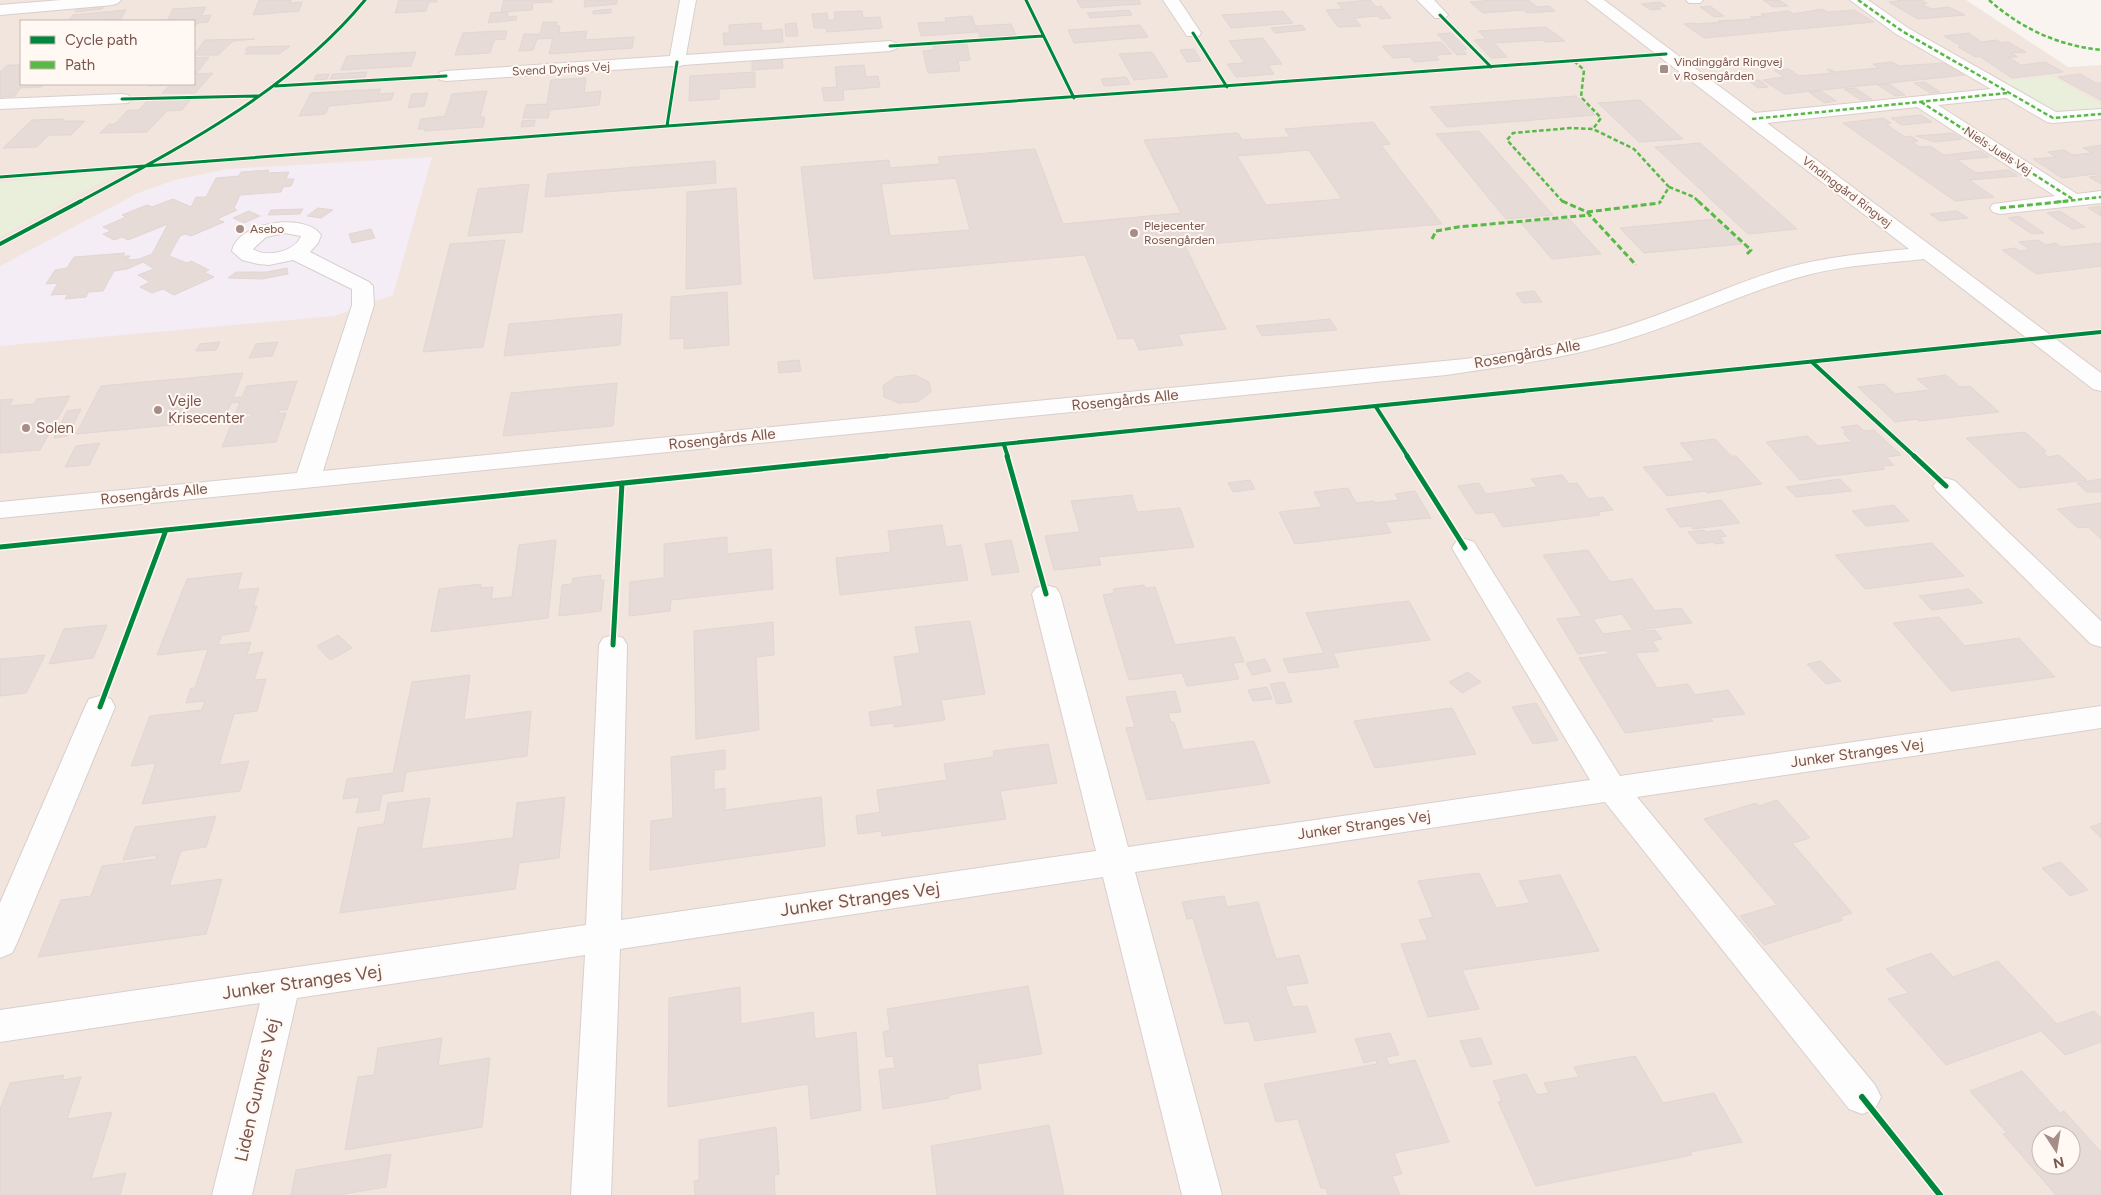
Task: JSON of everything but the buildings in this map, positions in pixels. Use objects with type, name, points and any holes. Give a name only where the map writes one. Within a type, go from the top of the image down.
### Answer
[{"type":"street","points":[[3,16],[22,4],[114,0]]},
{"type":"street","points":[[677,62],[688,0]]},
{"type":"street","points":[[1171,0],[1193,33]]},
{"type":"street","points":[[1425,0],[1440,15]]},
{"type":"street","name":"Vindinggård Ringvej","points":[[1594,0],[2101,384]]},
{"type":"street","points":[[1858,0],[1902,31],[2052,118],[2101,114]]},
{"type":"street","name":"Svend Dyrings Vej","points":[[446,76],[677,62],[890,46]]},
{"type":"street","points":[[1752,119],[2007,93]]},
{"type":"street","points":[[0,104],[122,99]]},
{"type":"street","name":"Niels Juels Vej","points":[[1921,102],[2074,200]]},
{"type":"street","points":[[2000,208],[2101,197]]},
{"type":"street","points":[[295,253],[362,286],[363,305],[308,478]]},
{"type":"street","name":"Rosengårds Alle","points":[[0,510],[308,478],[1446,368],[1518,357],[1595,342],[1653,325],[1788,274],[1835,262],[1927,253]]},
{"type":"street","points":[[1946,486],[2101,637]]},
{"type":"street","points":[[1465,548],[1612,789],[1862,1097]]},
{"type":"street","points":[[1046,594],[1202,1195]]},
{"type":"street","points":[[591,1195],[604,937],[613,645]]},
{"type":"street","points":[[0,943],[100,707]]},
{"type":"street","name":"Junker Stranges Vej","points":[[0,1026],[2101,717]]},
{"type":"street","name":"Liden Gunvers Vej","points":[[232,1195],[282,985]]},
{"type":"shaded area","points":[[0,0],[1966,0],[2068,67],[2101,65],[2101,1195],[0,1195]]},
{"type":"shaded area","name":"Asebo","points":[[432,157],[393,295],[334,316],[0,346],[0,266],[138,193],[175,180],[227,169]]},
{"type":"green space","points":[[2052,76],[2101,104],[2101,109],[2055,111],[2040,107],[1998,81]]},
{"type":"green space","points":[[122,171],[0,237],[0,182]]},
{"type":"marked path","points":[[1858,0],[1902,31],[2053,118],[2101,114]]},
{"type":"marked path","points":[[1989,0],[2014,20],[2041,35],[2070,45],[2101,50]]},
{"type":"marked path","points":[[1574,61],[1584,70],[1581,97],[1601,118],[1593,129]]},
{"type":"marked path","points":[[1752,119],[2007,93]]},
{"type":"marked path","points":[[1921,102],[2074,200]]},
{"type":"marked path","points":[[1587,212],[1564,203],[1507,140],[1513,133],[1571,128],[1593,129],[1634,149],[1669,187],[1659,203],[1587,212],[1636,265]]},
{"type":"marked path","points":[[1669,187],[1694,197],[1751,250],[1747,254]]},
{"type":"marked path","points":[[2000,208],[2101,197]]},
{"type":"marked path","points":[[1432,239],[1436,231],[1458,227],[1590,215]]},
{"type":"cycle path","points":[[0,244],[153,161],[242,107],[276,83],[323,45],[365,0]]},
{"type":"cycle path","points":[[1026,0],[1074,98]]},
{"type":"cycle path","points":[[1440,15],[1491,67]]},
{"type":"cycle path","points":[[1193,33],[1227,87]]},
{"type":"cycle path","points":[[890,46],[1043,36]]},
{"type":"cycle path","points":[[0,177],[667,126],[1666,54]]},
{"type":"cycle path","points":[[667,126],[677,62]]},
{"type":"cycle path","points":[[275,86],[446,76]]},
{"type":"cycle path","points":[[122,99],[258,96]]},
{"type":"cycle path","points":[[0,547],[2101,332]]},
{"type":"cycle path","points":[[1812,362],[1946,486]]},
{"type":"cycle path","points":[[1376,407],[1465,548]]},
{"type":"cycle path","points":[[1004,445],[1046,594]]},
{"type":"cycle path","points":[[613,645],[622,483]]},
{"type":"cycle path","points":[[100,707],[166,530]]},
{"type":"cycle path","points":[[1862,1097],[1940,1195]]},
{"type":"place","name":"Vindinggård Ringvej v Rosengården","points":[[1664,69]]},
{"type":"place","name":"Asebo","points":[[240,229]]},
{"type":"place","name":"Plejecenter Rosengården","points":[[1134,233]]},
{"type":"place","name":"Vejle Krisecenter","points":[[158,410]]},
{"type":"place","name":"Solen","points":[[26,428]]}]
